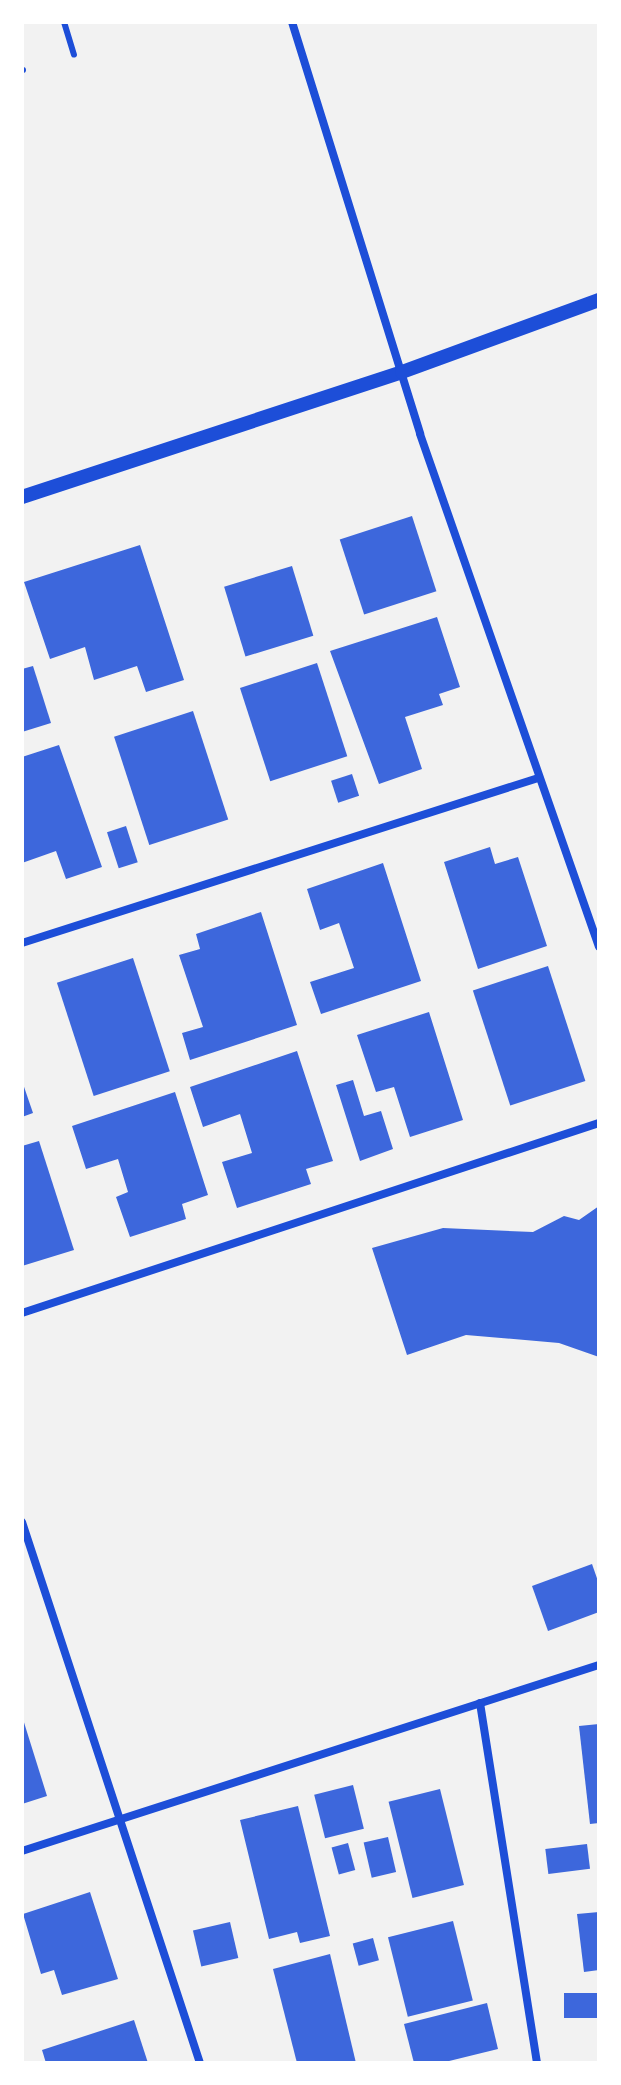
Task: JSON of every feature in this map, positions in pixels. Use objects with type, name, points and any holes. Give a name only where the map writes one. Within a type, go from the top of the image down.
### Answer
[{"type":"street","points":[[292,22],[402,372],[538,778],[599,947]]},
{"type":"street","points":[[22,497],[402,372],[599,300]]},
{"type":"street","points":[[22,943],[538,778]]},
{"type":"street","points":[[22,1313],[599,1123]]},
{"type":"street","points":[[22,1522],[200,2063]]},
{"type":"street","points":[[22,1851],[599,1665]]},
{"type":"street","points":[[480,1703],[537,2063]]},
{"type":"lane","points":[[64,22],[74,55]]},
{"type":"building","points":[[412,516],[436,591],[364,615],[340,539]]},
{"type":"building","points":[[140,545],[184,680],[146,692],[137,666],[94,680],[85,647],[50,659],[24,582]]},
{"type":"building","points":[[292,566],[313,636],[245,657],[224,587]]},
{"type":"building","points":[[437,617],[460,687],[439,694],[443,705],[405,717],[422,769],[379,784],[330,651]]},
{"type":"building","points":[[317,663],[347,756],[270,781],[240,688]]},
{"type":"building","points":[[33,666],[51,723],[22,732],[22,669]]},
{"type":"building","points":[[193,711],[228,819],[149,845],[114,737]]},
{"type":"building","points":[[59,745],[102,867],[66,879],[56,851],[22,863],[22,757]]},
{"type":"building","points":[[352,774],[359,796],[338,803],[331,781]]},
{"type":"building","points":[[126,826],[138,862],[119,868],[107,832]]},
{"type":"building","points":[[490,847],[495,864],[518,857],[547,946],[478,969],[444,862]]},
{"type":"building","points":[[383,863],[421,981],[321,1014],[310,982],[354,968],[339,923],[320,930],[307,889]]},
{"type":"building","points":[[261,912],[297,1025],[190,1060],[182,1033],[203,1027],[179,955],[200,949],[196,934]]},
{"type":"building","points":[[133,958],[170,1071],[94,1096],[57,983]]},
{"type":"building","points":[[548,966],[585,1081],[510,1105],[473,990]]},
{"type":"building","points":[[429,1012],[463,1120],[410,1137],[394,1087],[376,1092],[357,1035]]},
{"type":"building","points":[[297,1051],[333,1161],[306,1169],[311,1184],[237,1208],[222,1162],[252,1153],[240,1114],[203,1127],[190,1087]]},
{"type":"building","points":[[353,1080],[364,1116],[381,1111],[393,1149],[360,1161],[336,1085]]},
{"type":"building","points":[[22,1081],[33,1113],[22,1117]]},
{"type":"building","points":[[175,1092],[208,1195],[182,1204],[186,1219],[130,1237],[116,1197],[128,1192],[118,1159],[86,1169],[72,1126]]},
{"type":"building","points":[[39,1141],[74,1250],[22,1266],[22,1146]]},
{"type":"building","points":[[599,1206],[599,1357],[559,1343],[466,1335],[407,1355],[372,1248],[443,1228],[533,1232],[564,1216],[579,1220]]},
{"type":"building","points":[[592,1564],[599,1584],[599,1612],[548,1631],[532,1586]]},
{"type":"building","points":[[22,1716],[47,1796],[22,1804]]},
{"type":"building","points":[[599,1724],[599,1823],[590,1824],[579,1726]]},
{"type":"building","points":[[353,1785],[364,1829],[325,1838],[314,1795]]},
{"type":"building","points":[[440,1789],[464,1885],[413,1898],[389,1802]]},
{"type":"building","points":[[298,1806],[330,1936],[300,1943],[297,1932],[269,1939],[240,1820]]},
{"type":"building","points":[[388,1837],[396,1872],[372,1878],[364,1843]]},
{"type":"building","points":[[348,1843],[355,1870],[339,1874],[332,1847]]},
{"type":"building","points":[[587,1844],[590,1869],[548,1874],[545,1849]]},
{"type":"building","points":[[90,1892],[118,1979],[62,1995],[54,1970],[41,1974],[23,1914]]},
{"type":"building","points":[[599,1912],[599,1970],[584,1972],[577,1914]]},
{"type":"building","points":[[453,1921],[473,2001],[408,2017],[388,1937]]},
{"type":"building","points":[[230,1922],[238,1958],[201,1967],[193,1931]]},
{"type":"building","points":[[373,1938],[379,1960],[359,1966],[353,1943]]},
{"type":"building","points":[[330,1954],[356,2063],[297,2063],[273,1969]]},
{"type":"building","points":[[564,1993],[599,1993],[599,2018],[564,2018]]},
{"type":"building","points":[[487,2003],[498,2049],[441,2063],[414,2063],[404,2024]]},
{"type":"building","points":[[134,2020],[148,2063],[46,2063],[42,2050]]}]
